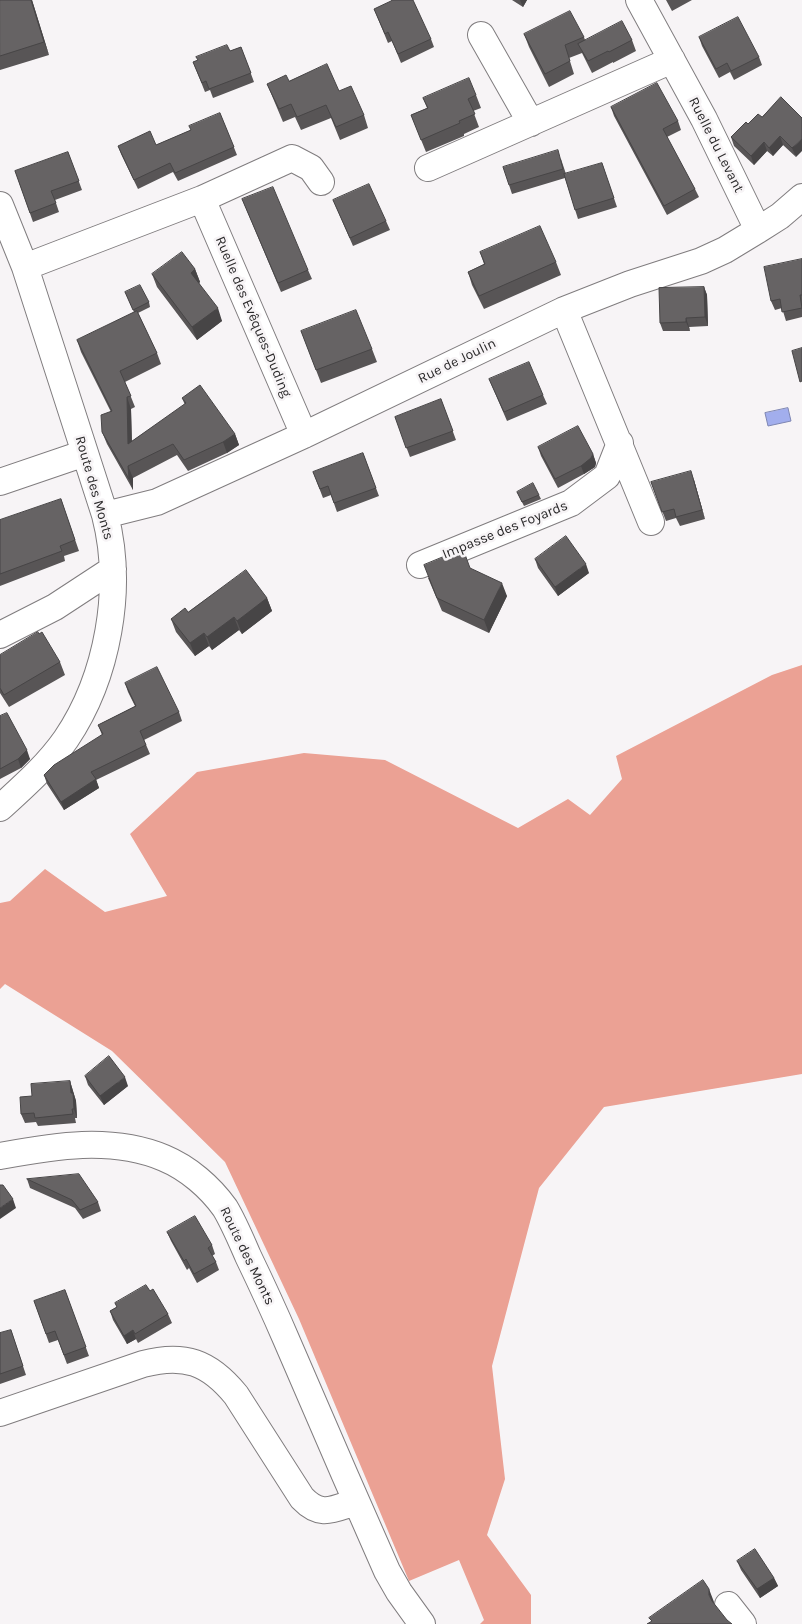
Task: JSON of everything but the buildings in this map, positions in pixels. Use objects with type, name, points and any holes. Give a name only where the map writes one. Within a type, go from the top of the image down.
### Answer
[{"type":"street","name":"Ruelle du Levant","points":[[640,0],[708,128],[758,230]]},
{"type":"street","points":[[481,35],[531,123]]},
{"type":"street","points":[[428,168],[672,60]]},
{"type":"street","points":[[25,268],[202,199],[292,158],[311,168],[321,182]]},
{"type":"street","name":"Rue de Joulin","points":[[105,515],[157,502],[304,435],[564,310],[630,284],[701,262],[725,250],[780,216],[802,197]]},
{"type":"street","name":"Ruelle des Evêques-Duding","points":[[202,199],[304,435]]},
{"type":"street","name":"Route des Monts","points":[[0,205],[25,268],[105,515],[110,533],[113,569],[111,616],[106,641],[98,668],[77,721],[54,754],[0,808]]},
{"type":"street","points":[[564,310],[651,522]]},
{"type":"street","name":"Impasse des Foyards","points":[[420,565],[571,503],[607,476],[620,443]]},
{"type":"street","points":[[0,482],[85,453]]},
{"type":"street","points":[[0,635],[55,607],[113,569]]},
{"type":"street","name":"Route des Monts","points":[[0,1156],[67,1146],[122,1146],[165,1158],[194,1176],[217,1198],[231,1220],[276,1315],[387,1571],[399,1592],[422,1624]]},
{"type":"street","points":[[0,1413],[143,1364],[165,1360],[186,1360],[208,1368],[226,1383],[236,1395],[295,1488],[308,1505],[315,1510],[328,1510],[356,1502]]},
{"type":"shaded area","points":[[802,665],[802,1074],[604,1107],[539,1188],[492,1366],[505,1479],[487,1535],[531,1595],[531,1624],[480,1624],[484,1620],[459,1560],[409,1581],[299,1319],[225,1162],[112,1051],[5,984],[0,989],[0,903],[10,901],[45,869],[105,912],[167,896],[130,834],[197,772],[304,753],[385,760],[518,828],[568,799],[590,815],[622,779],[616,756],[772,675]]},
{"type":"water","points":[[788,408],[791,421],[768,426],[765,413]]}]
